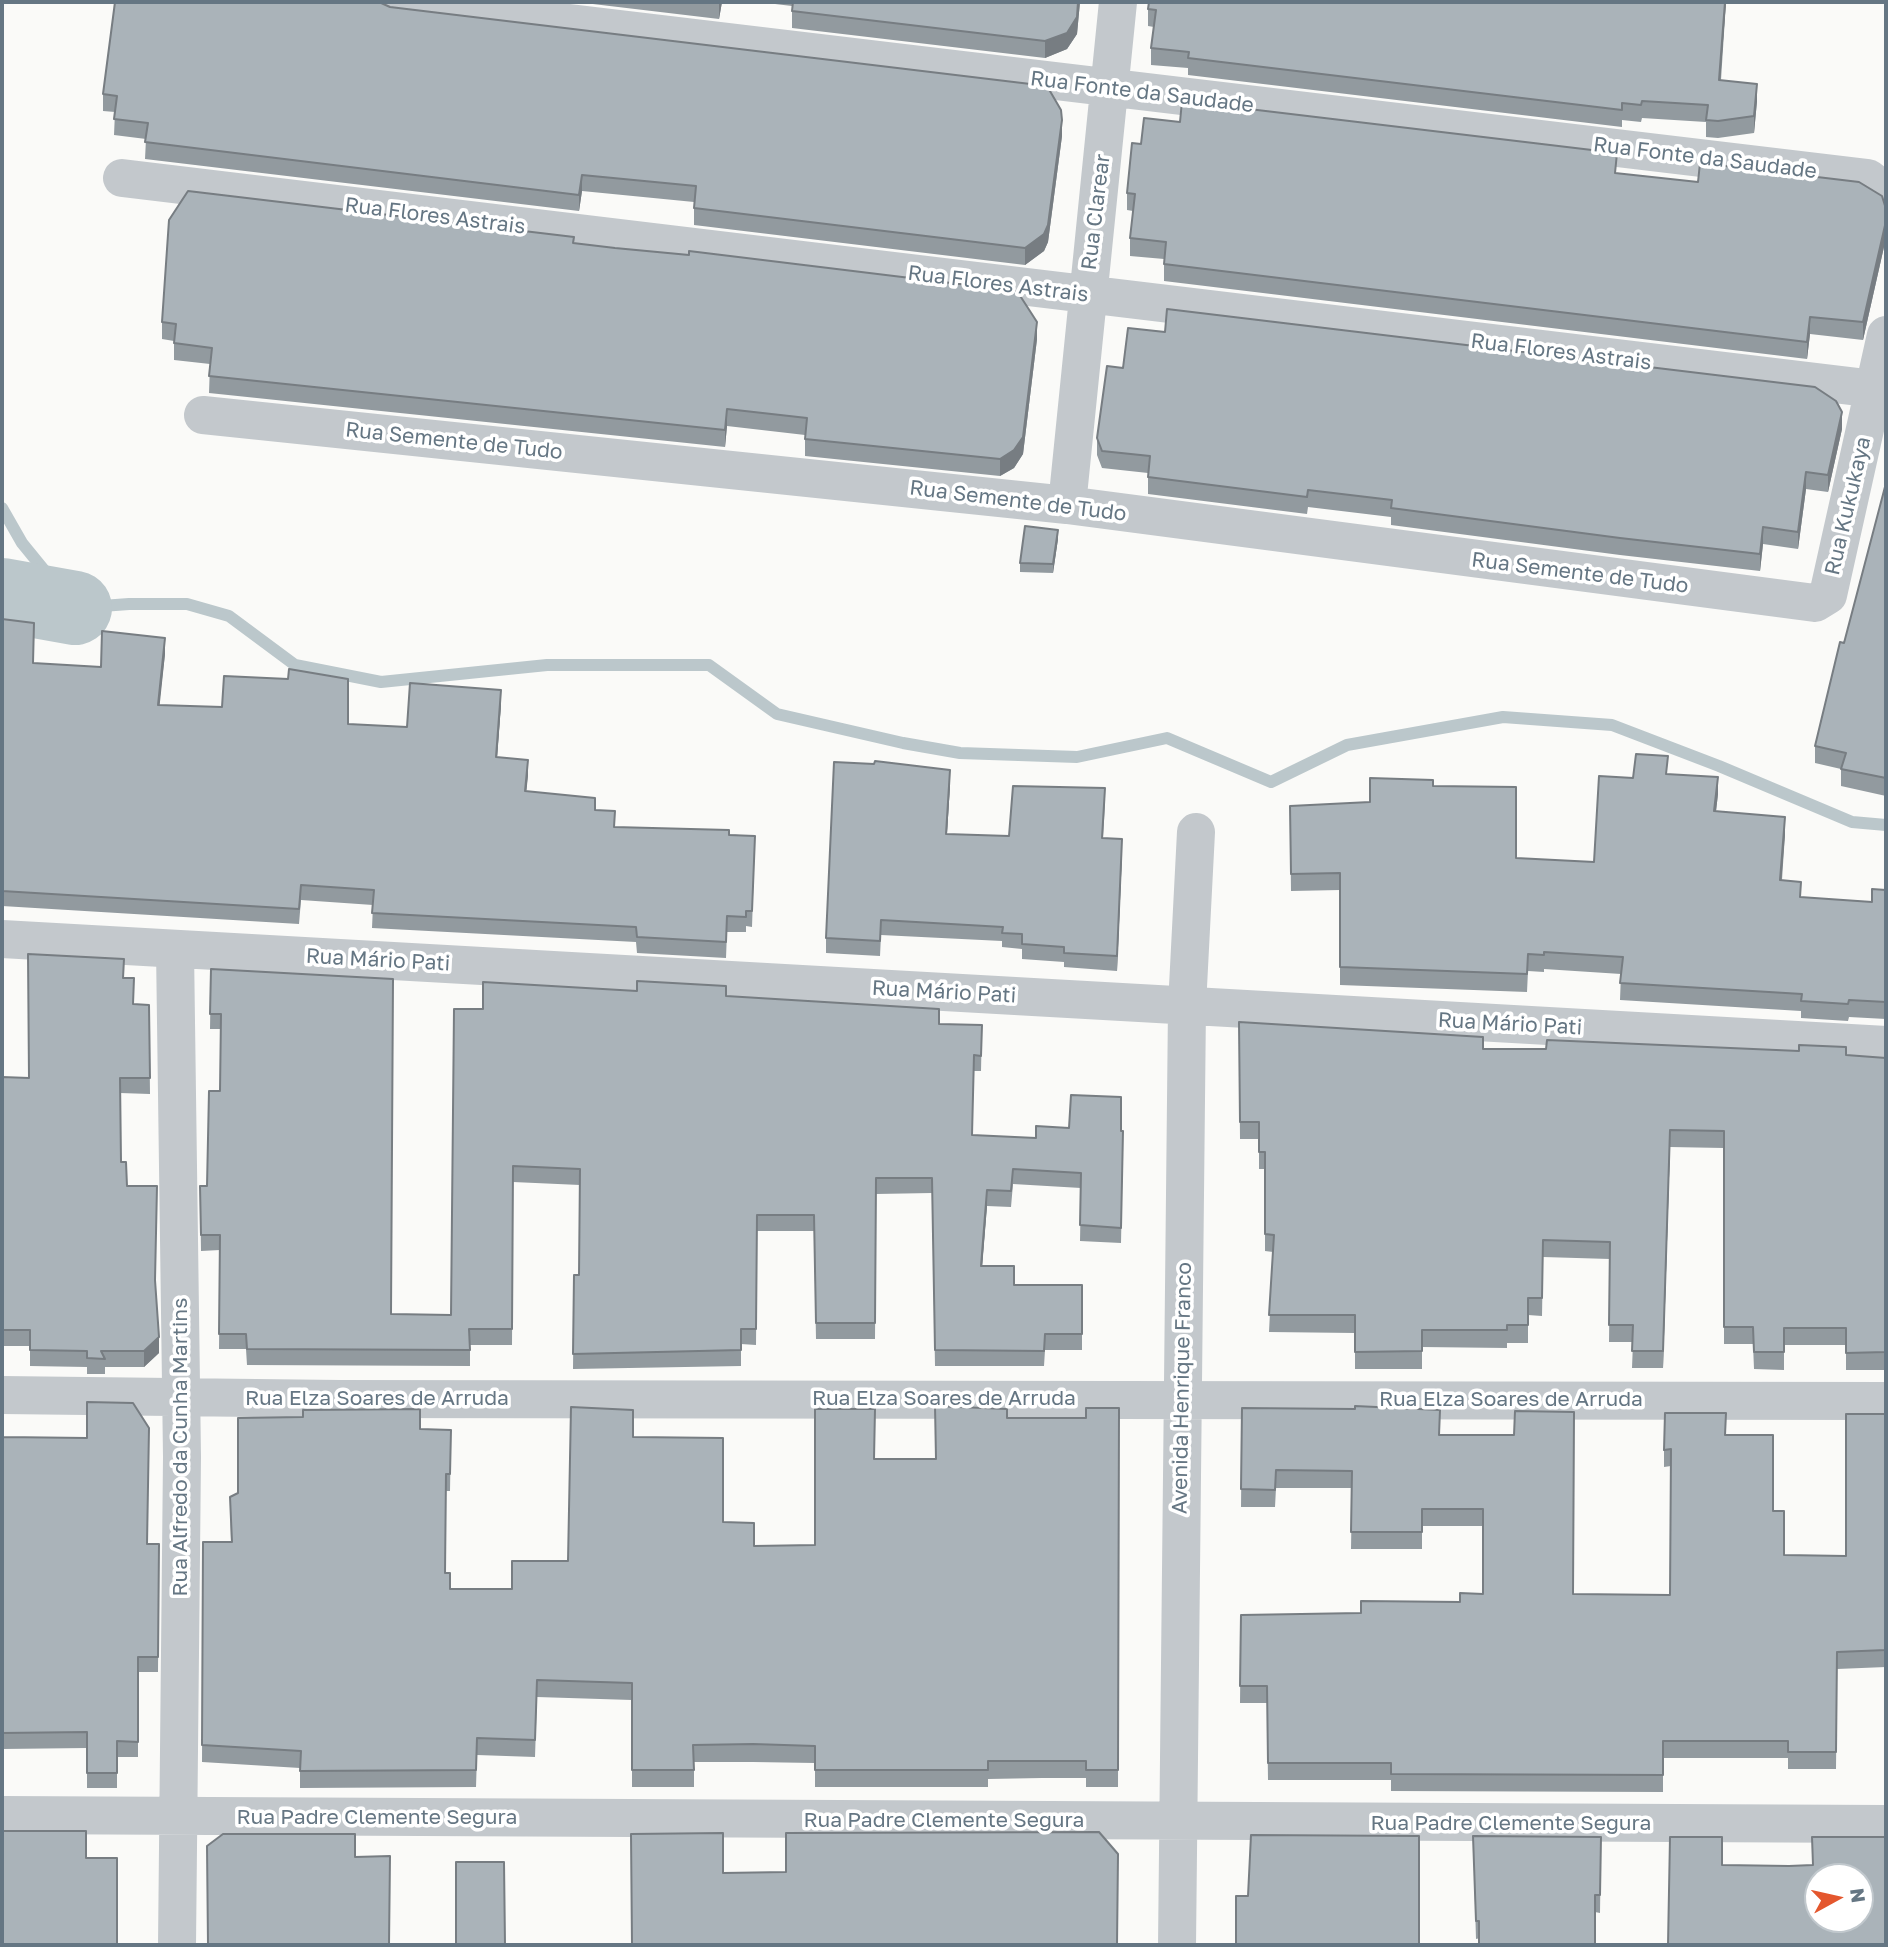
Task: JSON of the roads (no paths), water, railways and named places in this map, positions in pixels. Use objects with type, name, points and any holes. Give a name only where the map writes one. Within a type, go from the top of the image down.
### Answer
[{"type":"street","name":"Rua Fonte da Saudade","points":[[393,2],[1868,177],[1886,192]]},
{"type":"street","name":"Rua Clarear","points":[[1067,505],[1086,295],[1111,88],[1118,2]]},
{"type":"street","name":"Rua Flores Astrais","points":[[122,178],[1875,389]]},
{"type":"street","name":"Rua Kukukaya","points":[[1828,595],[1886,335]]},
{"type":"street","name":"Rua Semente de Tudo","points":[[203,415],[1067,505],[1815,603],[1828,595]]},
{"type":"street","name":"Avenida Henrique Franco","points":[[1177,1945],[1187,1006],[1196,832]]},
{"type":"street","name":"Rua Mário Pati","points":[[2,939],[1886,1045]]},
{"type":"street","name":"Rua Alfredo da Cunha Martins","points":[[174,948],[182,1396],[177,1945]]},
{"type":"street","name":"Rua Elza Soares de Arruda","points":[[2,1395],[1886,1401]]},
{"type":"street","name":"Rua Padre Clemente Segura","points":[[2,1815],[1886,1824]]},
{"type":"waterway","points":[[2,508],[22,543],[75,608],[187,604],[229,616],[295,665],[381,682],[547,665],[709,665],[777,714],[903,743],[960,753],[1077,757],[1167,738],[1271,782],[1347,745],[1503,717],[1612,725],[1852,822],[1886,825]]},
{"type":"waterway","points":[[2,595],[75,608]]}]
